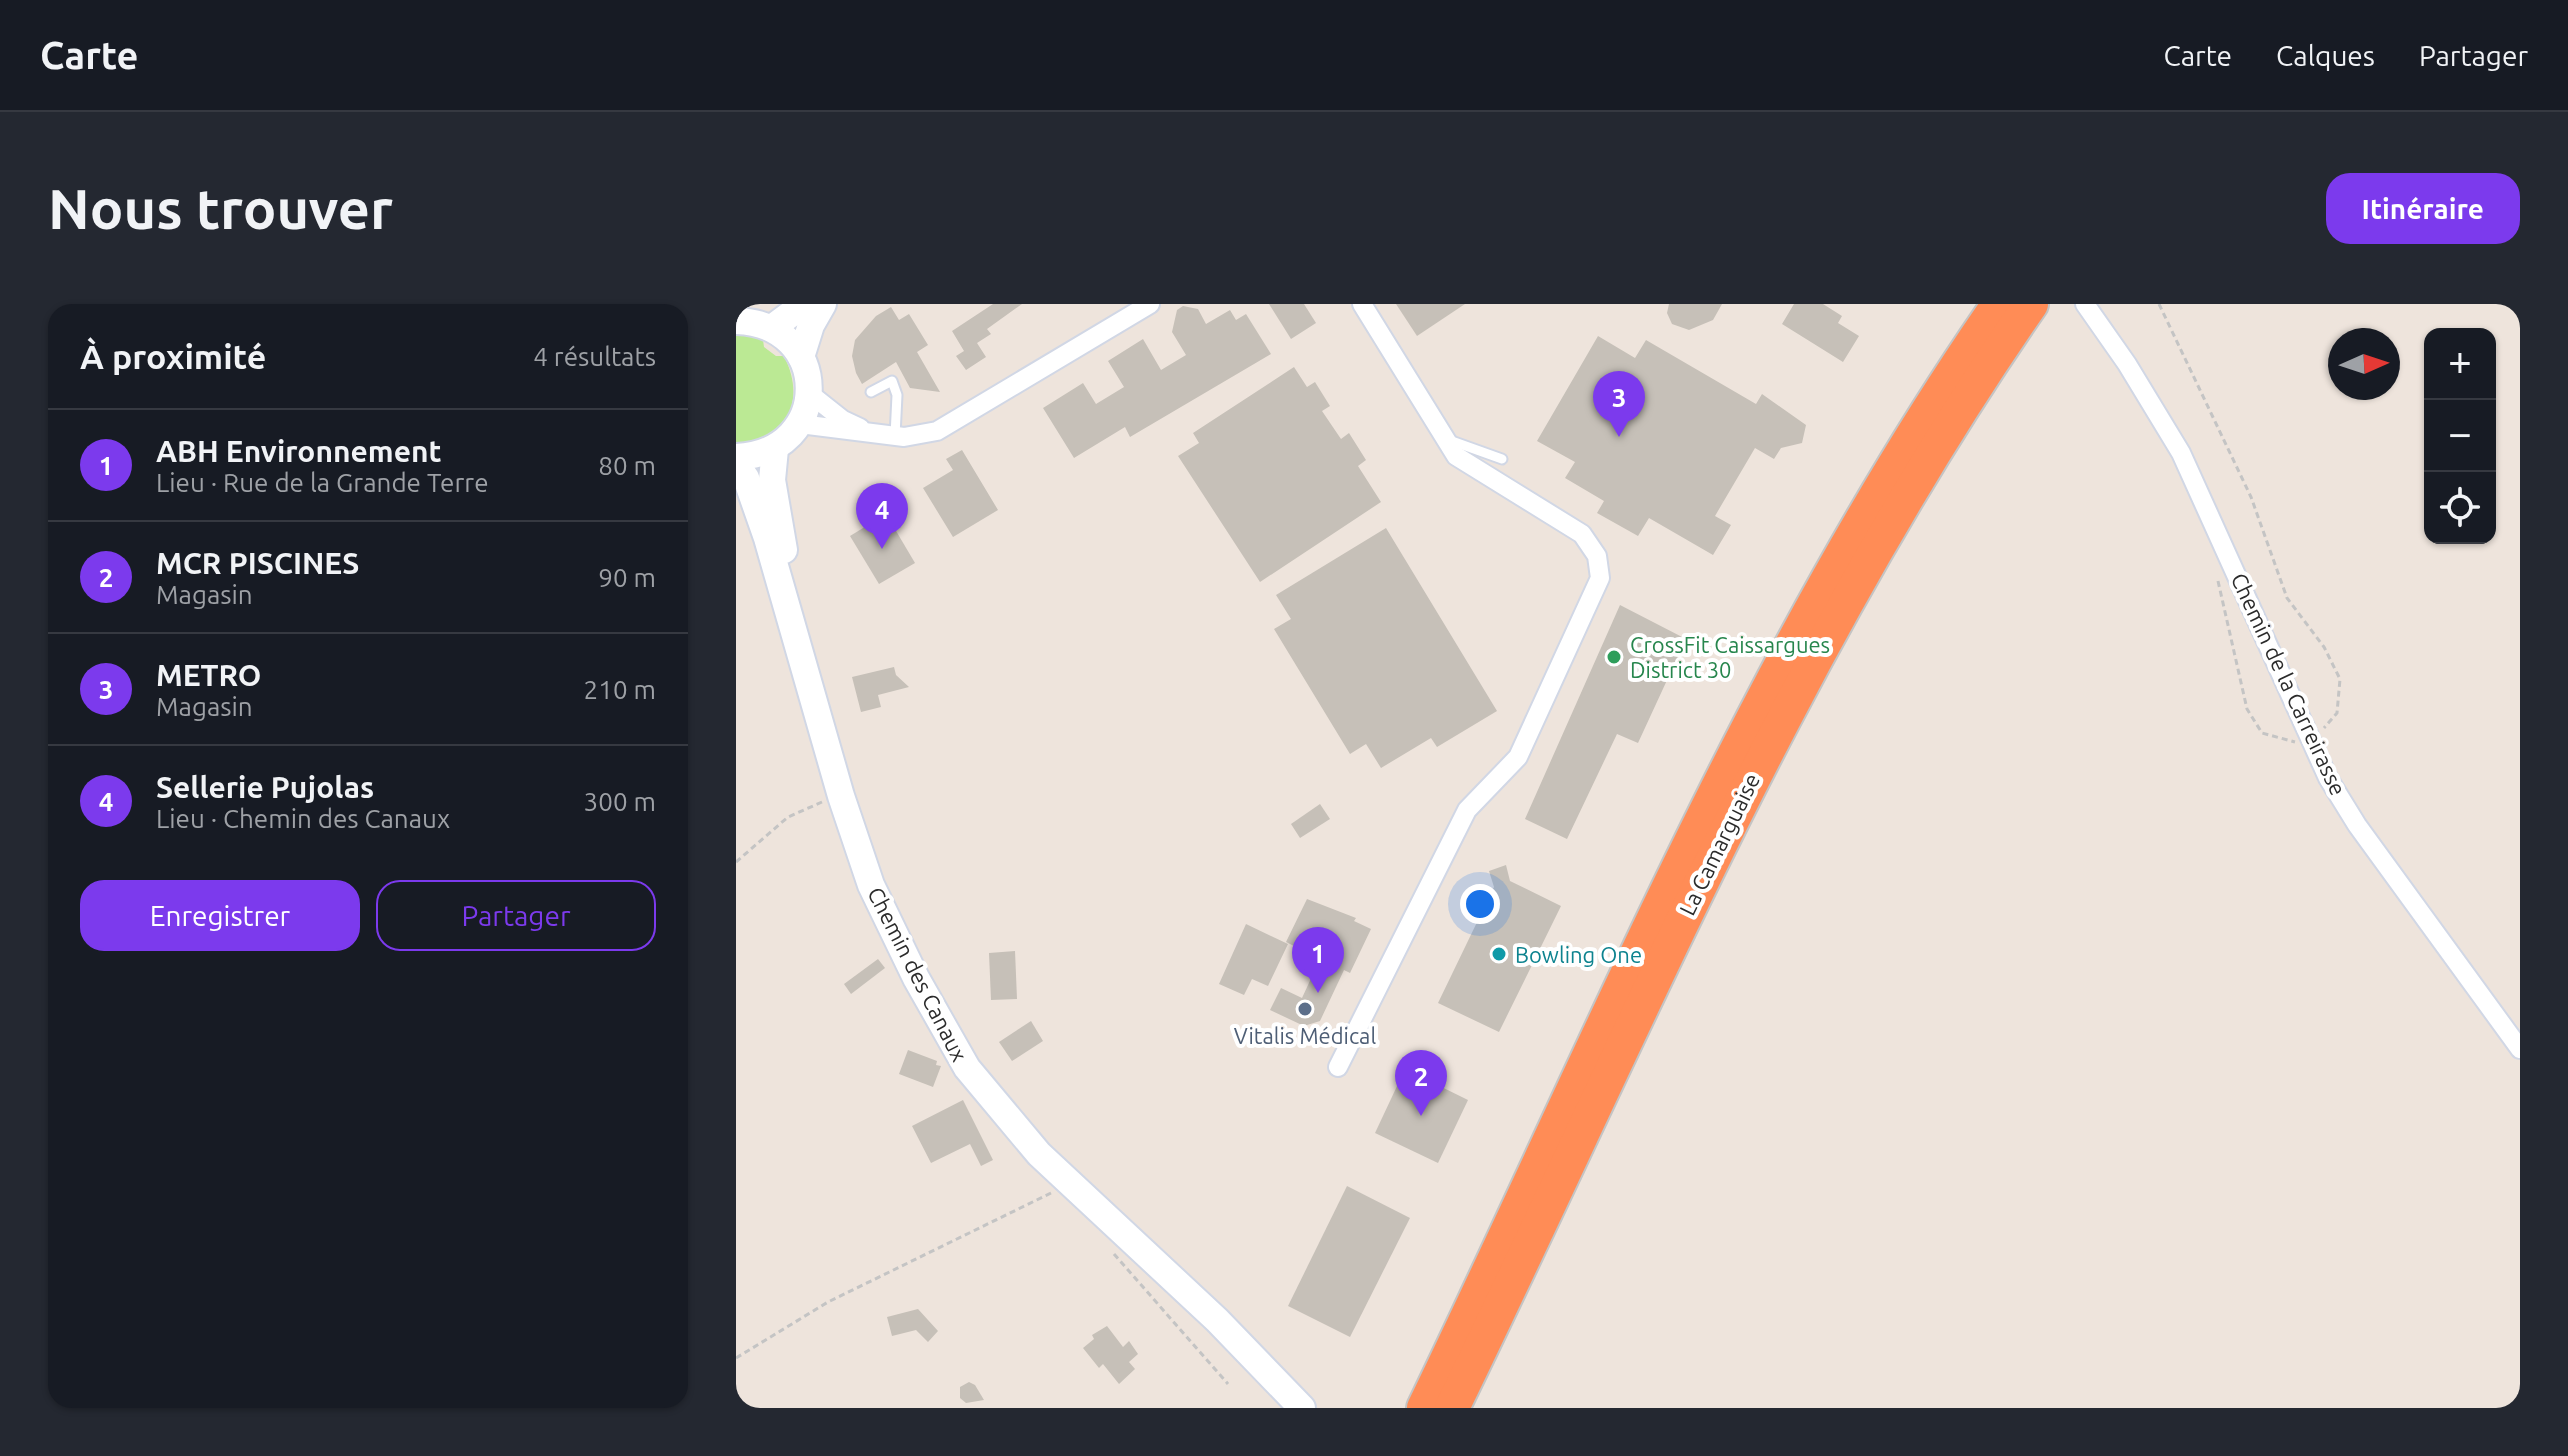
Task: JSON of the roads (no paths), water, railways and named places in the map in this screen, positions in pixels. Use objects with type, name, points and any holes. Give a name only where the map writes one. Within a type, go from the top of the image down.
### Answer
[{"type":"highway","name":"La Camarguaise","points":[[1424,1408],[1682,861],[1770,687],[1911,440],[1999,304]]},
{"type":"highway","name":"La Camarguaise","points":[[1452,1408],[1692,898],[1790,701],[1931,456],[2031,304]]},
{"type":"main road","points":[[772,328],[804,304]]},
{"type":"main road","points":[[801,357],[811,325],[823,304]]},
{"type":"main road","points":[[736,321],[752,321],[772,328],[789,340],[801,357],[809,393],[800,424],[775,449],[754,457],[736,457]]},
{"type":"main road","name":"Chemin des Canaux","points":[[775,449],[772,480],[801,652]]},
{"type":"main road","name":"Chemin des Canaux","points":[[736,464],[746,478],[767,538],[841,796],[871,885],[916,978],[967,1068],[1039,1154],[1207,1309],[1302,1408]]},
{"type":"street","points":[[800,424],[874,435],[937,431],[1150,304]]},
{"type":"street","points":[[1338,1067],[1467,810],[1518,757],[1600,578],[1597,556],[1582,534],[1456,456],[1362,304]]},
{"type":"street","name":"Chemin de la Carreirasse","points":[[2085,304],[2127,364],[2181,453],[2311,742],[2357,825],[2520,1049]]},
{"type":"street","points":[[809,393],[843,420],[874,435]]},
{"type":"lane","points":[[871,392],[892,381],[897,395],[895,436]]},
{"type":"lane","points":[[1446,439],[1502,459]]},
{"type":"place","name":"METRO","points":[[1619,437]]},
{"type":"place","name":"Sellerie Pujolas","points":[[882,549]]},
{"type":"place","name":"CrossFit Caissargues District 30","points":[[1614,657]]},
{"type":"place","name":"Bowling One","points":[[1499,954]]},
{"type":"place","name":"ABH Environnement","points":[[1318,993]]},
{"type":"place","name":"Vitalis Médical","points":[[1305,1009]]},
{"type":"place","name":"MCR PISCINES","points":[[1421,1116]]}]
